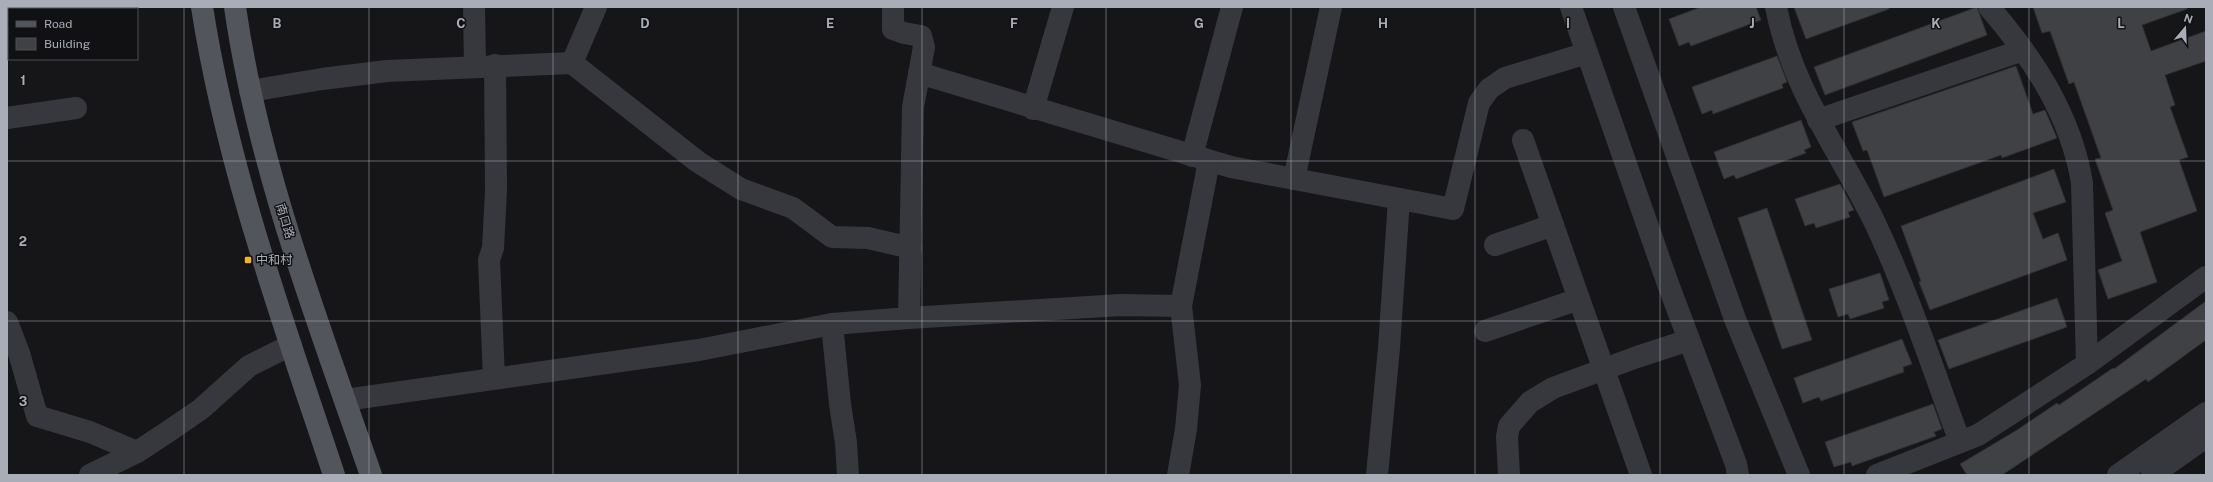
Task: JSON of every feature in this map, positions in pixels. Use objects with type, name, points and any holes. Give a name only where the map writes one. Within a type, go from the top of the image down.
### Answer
[{"type":"main road","points":[[202,7],[217,90],[240,180],[291,345],[334,475]]},
{"type":"main road","name":"南口路","points":[[235,7],[250,92],[285,220],[371,475]]},
{"type":"street","points":[[474,7],[485,66],[496,191],[493,248],[489,260],[494,378]]},
{"type":"street","points":[[572,63],[596,7]]},
{"type":"street","points":[[893,7],[893,29],[904,33],[921,36],[924,47],[913,107],[909,318]]},
{"type":"street","points":[[1033,109],[1063,7]]},
{"type":"street","points":[[1178,475],[1186,429],[1190,385],[1180,306],[1200,158],[1232,7]]},
{"type":"street","points":[[1294,179],[1331,7]]},
{"type":"street","points":[[1571,7],[1689,340],[1736,464],[1738,475]]},
{"type":"street","points":[[1624,7],[1735,319],[1799,475]]},
{"type":"street","points":[[1776,7],[1792,67],[1818,120],[1844,163],[1880,234],[1960,442]]},
{"type":"street","points":[[1988,7],[2034,64],[2056,102],[2073,143],[2079,163],[2082,183],[2087,364]]},
{"type":"street","points":[[1818,120],[2023,50]]},
{"type":"street","points":[[919,74],[1200,158],[1294,179],[1452,209],[1479,103],[1489,89],[1505,78],[1587,53]]},
{"type":"street","points":[[250,92],[322,79],[380,72],[572,63],[698,162],[741,189],[793,208],[832,238],[868,238],[911,248]]},
{"type":"street","points":[[7,118],[76,108]]},
{"type":"street","points":[[1524,140],[1641,475]]},
{"type":"street","points":[[1378,475],[1400,199]]},
{"type":"street","points":[[1495,244],[1553,225]]},
{"type":"street","points":[[1877,475],[1978,435],[2087,364],[2206,277]]},
{"type":"street","points":[[1485,331],[1579,299]]},
{"type":"street","points":[[345,400],[699,350],[832,324],[1121,305],[1180,306]]},
{"type":"street","points":[[7,322],[19,353],[37,416],[90,432],[137,452]]},
{"type":"street","points":[[832,324],[840,404],[846,444],[848,475]]},
{"type":"street","points":[[1509,475],[1507,437],[1509,426],[1520,411],[1541,394],[1604,369],[1689,340]]},
{"type":"street","points":[[90,475],[137,452],[201,408],[249,366],[291,345]]},
{"type":"street","points":[[2118,475],[2206,413]]},
{"type":"street","points":[[2152,475],[2206,437]]},
{"type":"building","points":[[1701,7],[1756,7],[1761,20],[1691,46],[1689,42],[1679,46],[1669,19]]},
{"type":"building","points":[[1794,7],[1889,7],[1889,9],[1806,39]]},
{"type":"building","points":[[1977,7],[1987,35],[1825,95],[1814,67]]},
{"type":"building","points":[[2033,7],[2187,7],[2187,9],[2142,25],[2151,51],[2206,31],[2206,61],[2165,75],[2175,105],[2170,107],[2188,157],[2179,160],[2197,211],[2140,232],[2157,282],[2108,299],[2098,270],[2122,261],[2105,213],[2113,210],[2095,159],[2101,158],[2074,82],[2069,84],[2050,31],[2042,33]]},
{"type":"building","points":[[1777,56],[1787,82],[1782,84],[1783,88],[1713,114],[1712,110],[1702,114],[1692,87]]},
{"type":"building","points":[[2016,66],[2033,114],[2045,110],[2057,138],[2002,158],[2001,155],[1884,197],[1867,150],[1863,151],[1852,122]]},
{"type":"building","points":[[1801,120],[1811,147],[1804,150],[1806,153],[1736,179],[1734,175],[1724,179],[1714,152]]},
{"type":"building","points":[[2054,169],[2066,202],[2033,213],[2043,239],[2058,233],[2067,260],[1930,310],[1919,282],[1921,281],[1901,226]]},
{"type":"building","points":[[1840,184],[1854,210],[1848,212],[1850,217],[1816,228],[1814,223],[1805,226],[1795,199]]},
{"type":"building","points":[[1767,208],[1812,340],[1782,349],[1738,218]]},
{"type":"building","points":[[1880,273],[1889,300],[1882,302],[1884,308],[1850,319],[1848,314],[1838,317],[1829,289]]},
{"type":"building","points":[[2057,298],[2067,327],[1949,369],[1938,340]]},
{"type":"building","points":[[2206,301],[2206,340],[2148,382],[2146,379],[2002,475],[1967,475],[1960,464],[2017,430],[2057,403],[2059,405],[2113,368],[2114,369]]},
{"type":"building","points":[[1902,339],[1912,364],[1903,367],[1904,372],[1821,401],[1819,397],[1803,403],[1794,378]]},
{"type":"building","points":[[1933,404],[1942,429],[1934,432],[1936,436],[1852,466],[1851,462],[1834,467],[1825,442]]},
{"type":"place","name":"中和村","points":[[248,260]]}]
